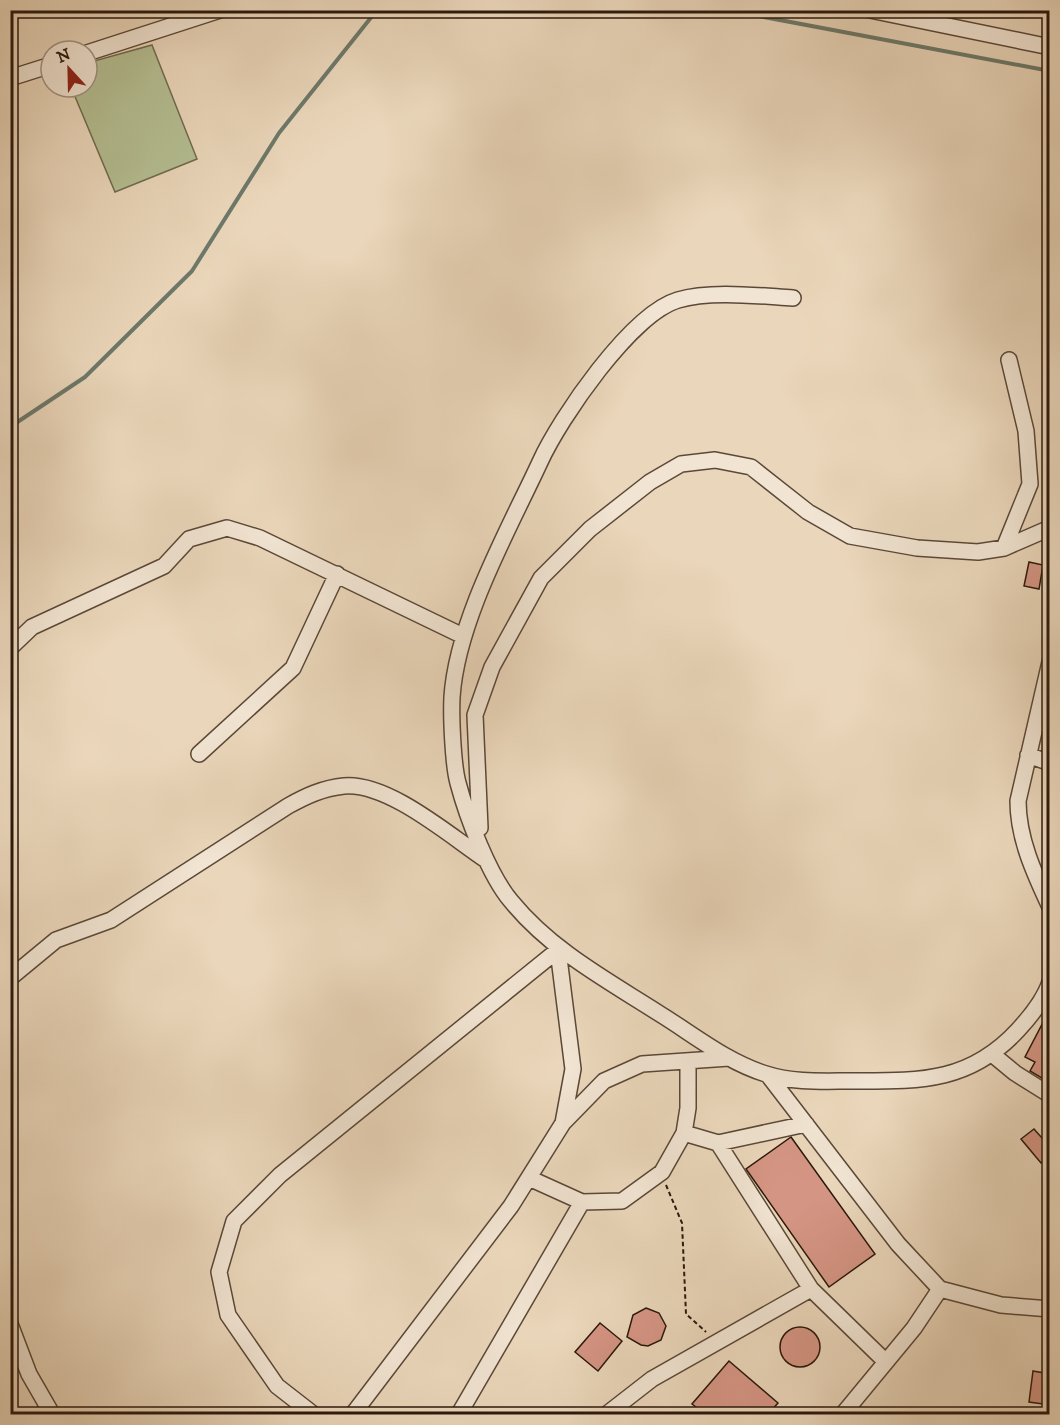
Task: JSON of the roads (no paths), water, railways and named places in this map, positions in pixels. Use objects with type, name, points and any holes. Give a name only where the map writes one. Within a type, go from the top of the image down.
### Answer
[{"type":"street","points":[[99,49],[220,10]]},
{"type":"street","points":[[870,10],[1050,47]]},
{"type":"street","points":[[10,78],[39,69]]},
{"type":"street","points":[[793,298],[733,294],[677,300],[644,319],[596,373],[548,443],[463,636],[453,697],[457,781],[486,860],[509,900],[558,950],[729,1058],[768,1075],[804,1081],[900,1081],[945,1076],[979,1064],[1004,1046],[1026,1021],[1050,982]]},
{"type":"street","points":[[1004,548],[1030,484],[1026,431],[1010,360]]},
{"type":"street","points":[[486,860],[479,819],[475,715],[492,668],[540,578],[590,529],[650,482],[681,465],[715,460],[751,467],[808,512],[850,536],[917,548],[978,552],[1004,548],[1050,528]]},
{"type":"street","points":[[10,648],[32,627],[164,566],[189,539],[226,528],[260,538],[463,636]]},
{"type":"street","points":[[199,754],[293,668],[337,574]]},
{"type":"street","points":[[1050,662],[1018,801],[1018,823],[1035,875],[1050,907]]},
{"type":"street","points":[[1028,755],[1050,762]]},
{"type":"street","points":[[10,978],[56,940],[111,920],[278,812],[318,790],[346,785],[381,791],[486,860]]},
{"type":"street","points":[[558,950],[573,1069],[563,1123]]},
{"type":"street","points":[[313,1414],[277,1386],[228,1315],[219,1272],[234,1221],[280,1175],[558,950]]},
{"type":"street","points":[[992,1054],[1015,1073],[1050,1095]]},
{"type":"street","points":[[353,1414],[511,1206],[563,1123],[604,1081],[642,1064],[729,1058]]},
{"type":"street","points":[[529,1178],[582,1202],[622,1201],[662,1172],[684,1133],[688,1108],[688,1061]]},
{"type":"street","points":[[768,1075],[898,1244],[940,1289],[1001,1305],[1050,1309]]},
{"type":"street","points":[[684,1133],[718,1143],[806,1124]]},
{"type":"street","points":[[718,1143],[811,1289],[886,1362]]},
{"type":"street","points":[[459,1414],[582,1202]]},
{"type":"street","points":[[607,1414],[652,1379],[811,1289]]},
{"type":"street","points":[[843,1414],[914,1328],[940,1289]]},
{"type":"street","points":[[10,1324],[29,1374],[52,1414]]},
{"type":"waterway","points":[[10,427],[85,377],[192,271],[279,133],[377,10]]},
{"type":"waterway","points":[[727,10],[1050,71]]}]
